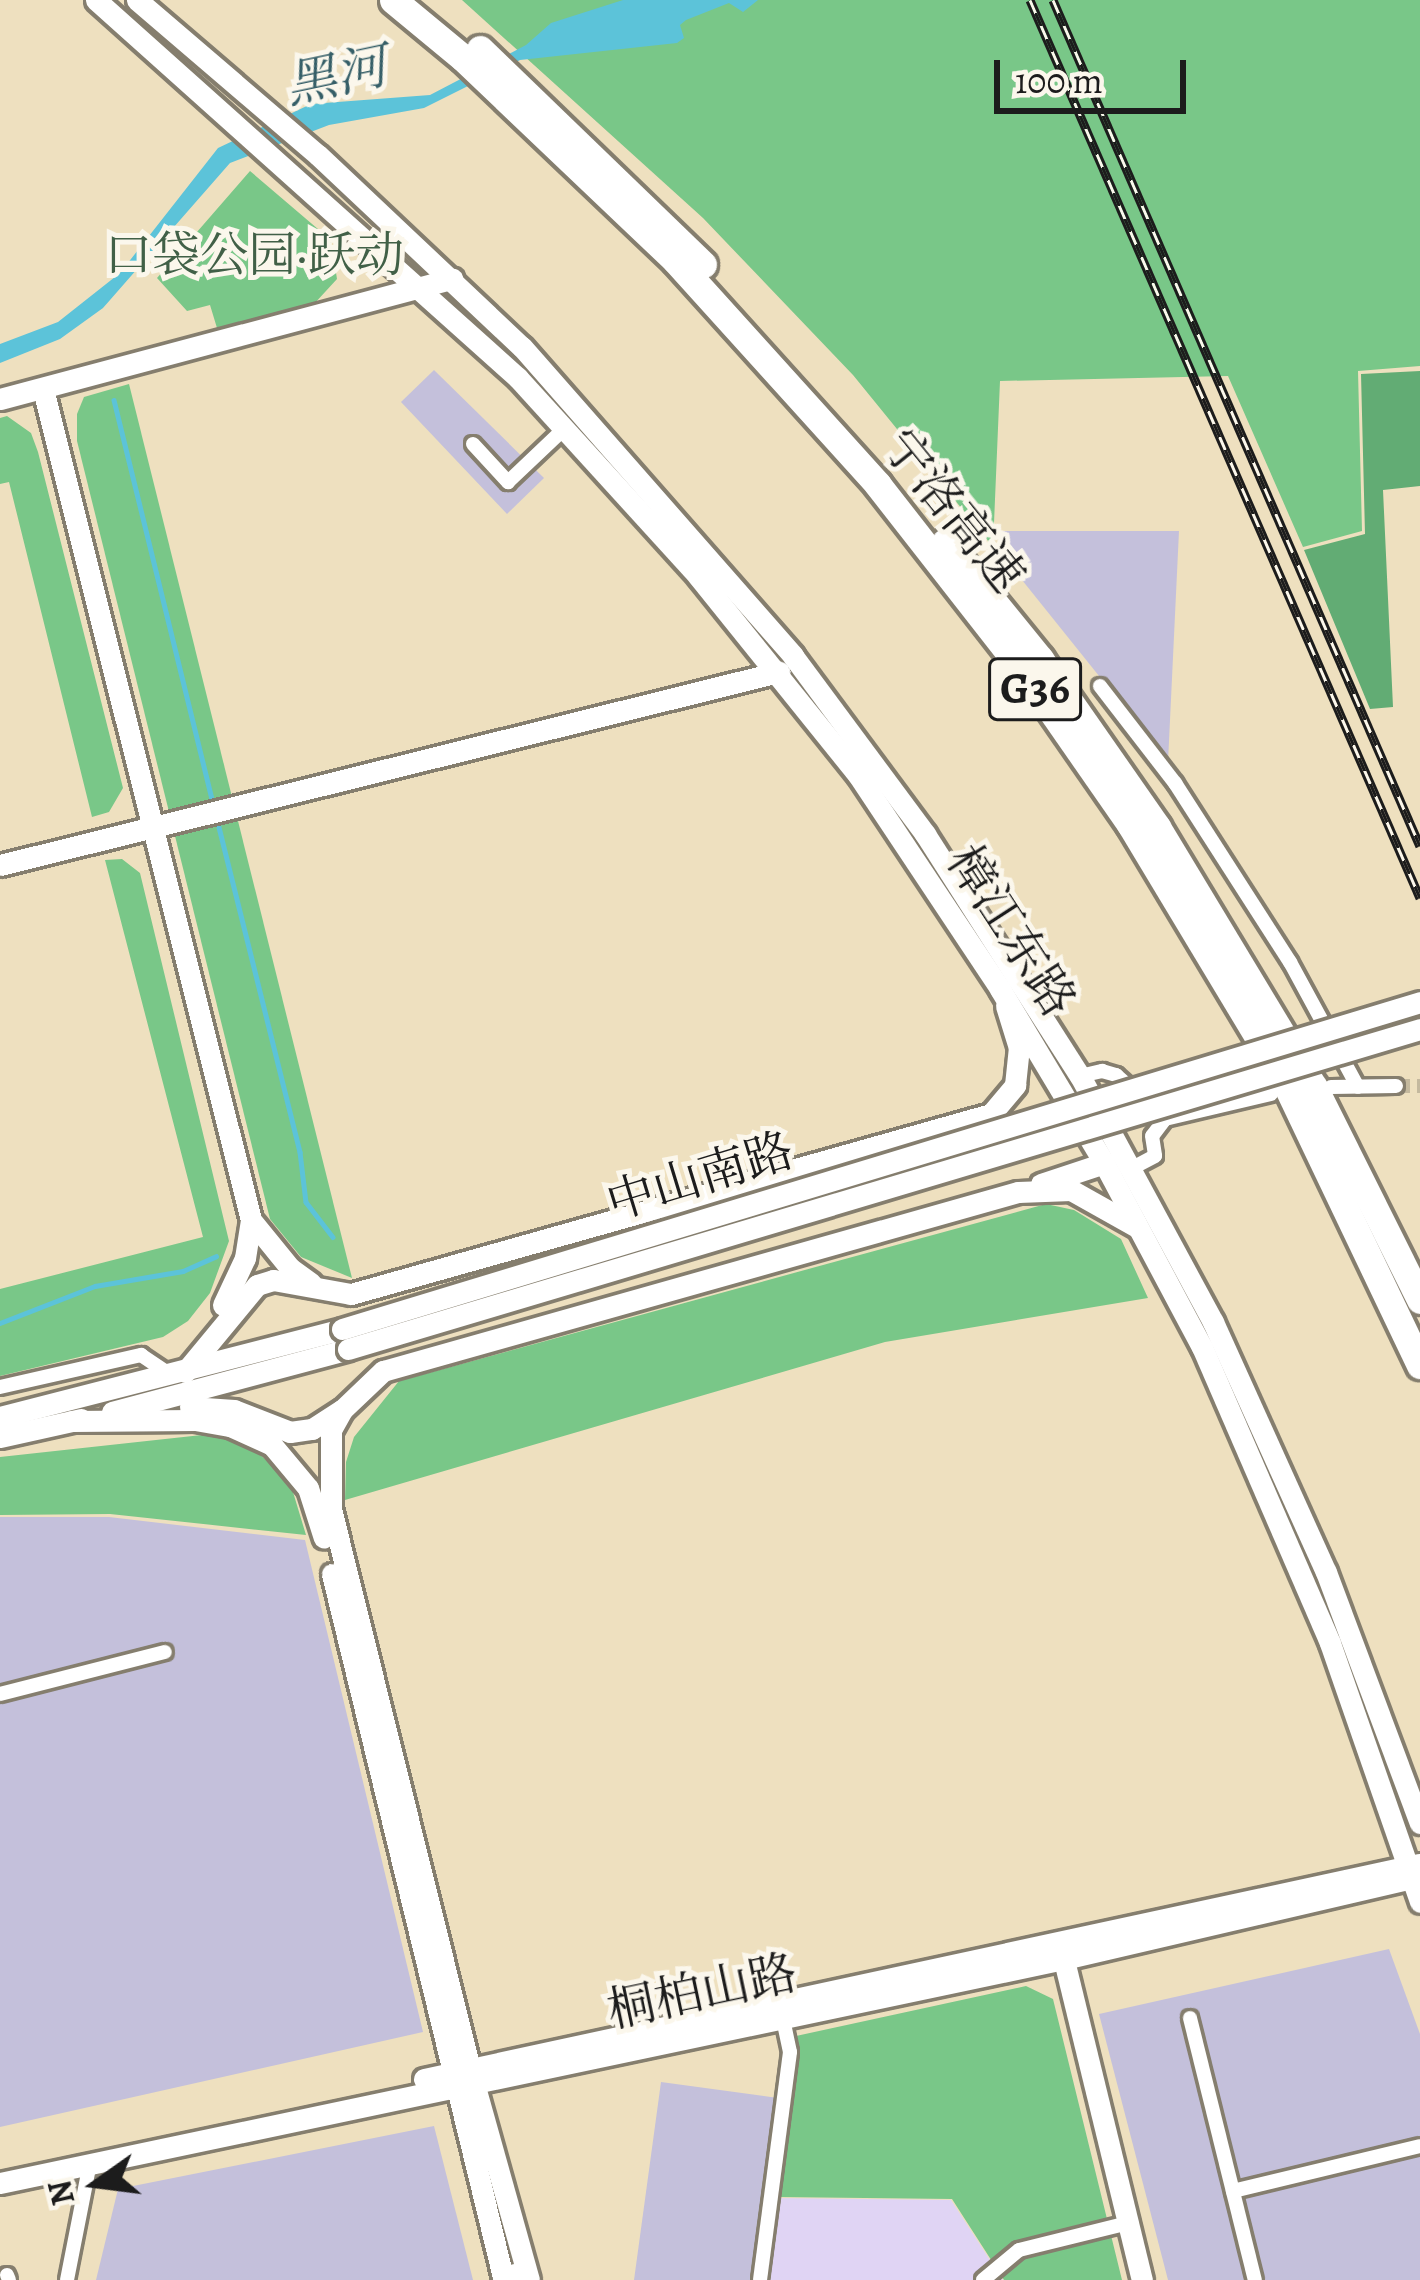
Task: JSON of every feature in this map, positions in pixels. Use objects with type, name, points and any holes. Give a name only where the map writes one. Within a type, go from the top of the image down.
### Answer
[{"type":"highway","name":"宁洛高速","points":[[393,0],[471,53]]},
{"type":"highway","name":"宁洛高速","points":[[422,0],[524,102],[680,238],[880,461],[1040,659],[1157,827],[1315,1087],[1420,1300]]},
{"type":"highway","name":"宁洛高速","points":[[524,102],[675,260],[862,468],[1027,676],[1130,824],[1285,1081],[1420,1365]]},
{"type":"street","name":"樟江东路","points":[[96,0],[424,288],[565,428],[779,672],[858,776],[1000,988],[1104,1163],[1202,1347],[1330,1643],[1416,1877]]},
{"type":"street","name":"樟江东路","points":[[137,0],[317,154],[537,364],[793,656],[925,834],[1080,1076],[1213,1322],[1334,1592],[1420,1823]]},
{"type":"street","points":[[0,399],[452,279]]},
{"type":"street","points":[[43,388],[250,1220],[290,1268],[322,1291]]},
{"type":"street","points":[[472,444],[508,482],[565,428]]},
{"type":"street","points":[[0,865],[779,672]]},
{"type":"street","points":[[1100,686],[1175,783],[1290,962],[1358,1087]]},
{"type":"street","points":[[178,1374],[256,1285],[273,1280],[351,1294],[991,1114],[1015,1085],[1019,1048],[1000,988]]},
{"type":"street","name":"中山南路","points":[[0,1437],[148,1404],[1420,1002]]},
{"type":"street","name":"中山南路","points":[[0,1417],[345,1339],[1420,1029]]},
{"type":"street","points":[[1080,1076],[1102,1071],[1116,1075],[1165,1119]]},
{"type":"street","points":[[1331,1088],[1396,1086]]},
{"type":"street","points":[[1131,1169],[1155,1156],[1152,1136],[1165,1119],[1271,1094]]},
{"type":"street","points":[[148,1404],[234,1409],[290,1432],[312,1429],[342,1410],[383,1371],[1018,1192],[1104,1163]]},
{"type":"street","points":[[1018,1192],[1071,1190],[1137,1227]]},
{"type":"street","points":[[178,1374],[232,1293],[250,1220]]},
{"type":"street","points":[[0,1387],[141,1355],[178,1374]]},
{"type":"street","points":[[342,1410],[331,1430],[332,1510],[464,2078],[503,2277],[526,2276]]},
{"type":"street","points":[[72,1421],[195,1420],[230,1426],[272,1445],[308,1488],[464,2078]]},
{"type":"street","points":[[0,1694],[165,1652]]},
{"type":"street","name":"桐柏山路","points":[[0,2183],[464,2078],[1416,1877]]},
{"type":"street","points":[[1062,1952],[1142,2280]]},
{"type":"street","name":"桐柏山路","points":[[0,2170],[783,2018],[1062,1952]]},
{"type":"street","points":[[760,2280],[790,2052],[783,2018]]},
{"type":"street","points":[[1190,2018],[1255,2280]]},
{"type":"street","points":[[1233,2191],[1420,2146]]},
{"type":"street","points":[[68,2280],[90,2163]]},
{"type":"street","points":[[983,2280],[1019,2250],[1129,2223]]},
{"type":"shaded area","points":[[434,370],[544,478],[507,514],[401,402]]},
{"type":"shaded area","points":[[998,531],[1179,531],[1168,762],[998,550]]},
{"type":"shaded area","points":[[0,1517],[109,1517],[305,1540],[423,2032],[0,2127]]},
{"type":"shaded area","points":[[1389,1949],[1420,2034],[1420,2280],[1168,2280],[1099,2014]]},
{"type":"shaded area","points":[[661,2082],[778,2098],[756,2280],[634,2280]]},
{"type":"shaded area","points":[[434,2126],[473,2280],[96,2280],[118,2189]]},
{"type":"shaded area","points":[[777,2198],[951,2200],[1003,2280],[768,2280]]},
{"type":"green space","points":[[462,0],[1420,0],[1420,366],[1358,371],[1362,531],[1303,547],[1228,376],[1000,381],[993,547],[853,375],[703,218]]},
{"type":"green space","name":"口袋公园·跃动","points":[[250,171],[332,241],[325,251],[334,260],[337,279],[314,304],[217,328],[210,305],[187,311],[157,278]]},
{"type":"green space","points":[[1420,371],[1420,486],[1383,490],[1393,707],[1370,709],[1304,550],[1365,534],[1361,374]]},
{"type":"green space","points":[[129,384],[352,1278],[301,1257],[270,1219],[77,441],[77,414],[84,397]]},
{"type":"green space","points":[[7,416],[31,433],[38,452],[123,788],[109,812],[92,817],[9,482],[0,484],[0,418]]},
{"type":"green space","points":[[122,859],[140,873],[229,1241],[210,1293],[188,1321],[163,1337],[0,1376],[0,1289],[203,1237],[105,860]]},
{"type":"green space","points":[[1046,1204],[1074,1210],[1121,1239],[1148,1298],[885,1342],[345,1500],[346,1462],[354,1437],[399,1381]]},
{"type":"green space","points":[[211,1434],[252,1448],[277,1469],[293,1492],[306,1535],[110,1514],[0,1515],[0,1457]]},
{"type":"green space","points":[[1026,1986],[1053,1999],[1122,2280],[1004,2280],[952,2199],[778,2197],[796,2036]]},
{"type":"water","points":[[623,0],[758,0],[743,12],[729,3],[686,20],[680,25],[684,38],[677,43],[520,60],[424,108],[329,125],[230,163],[103,308],[60,339],[0,363],[0,344],[58,322],[120,273],[218,148],[311,104],[430,95],[526,45],[551,23]]},
{"type":"waterway","points":[[114,400],[213,802]]},
{"type":"waterway","points":[[217,819],[300,1152],[306,1202],[333,1237]]},
{"type":"waterway","points":[[0,1323],[95,1286],[183,1271],[216,1256]]},
{"type":"tunnel","points":[[1396,1086],[1420,1086]]},
{"type":"railway","points":[[1030,0],[1420,898]]},
{"type":"railway","points":[[1053,0],[1420,846]]},
{"type":"water label","name":"黑河","points":[[336,76]]}]
